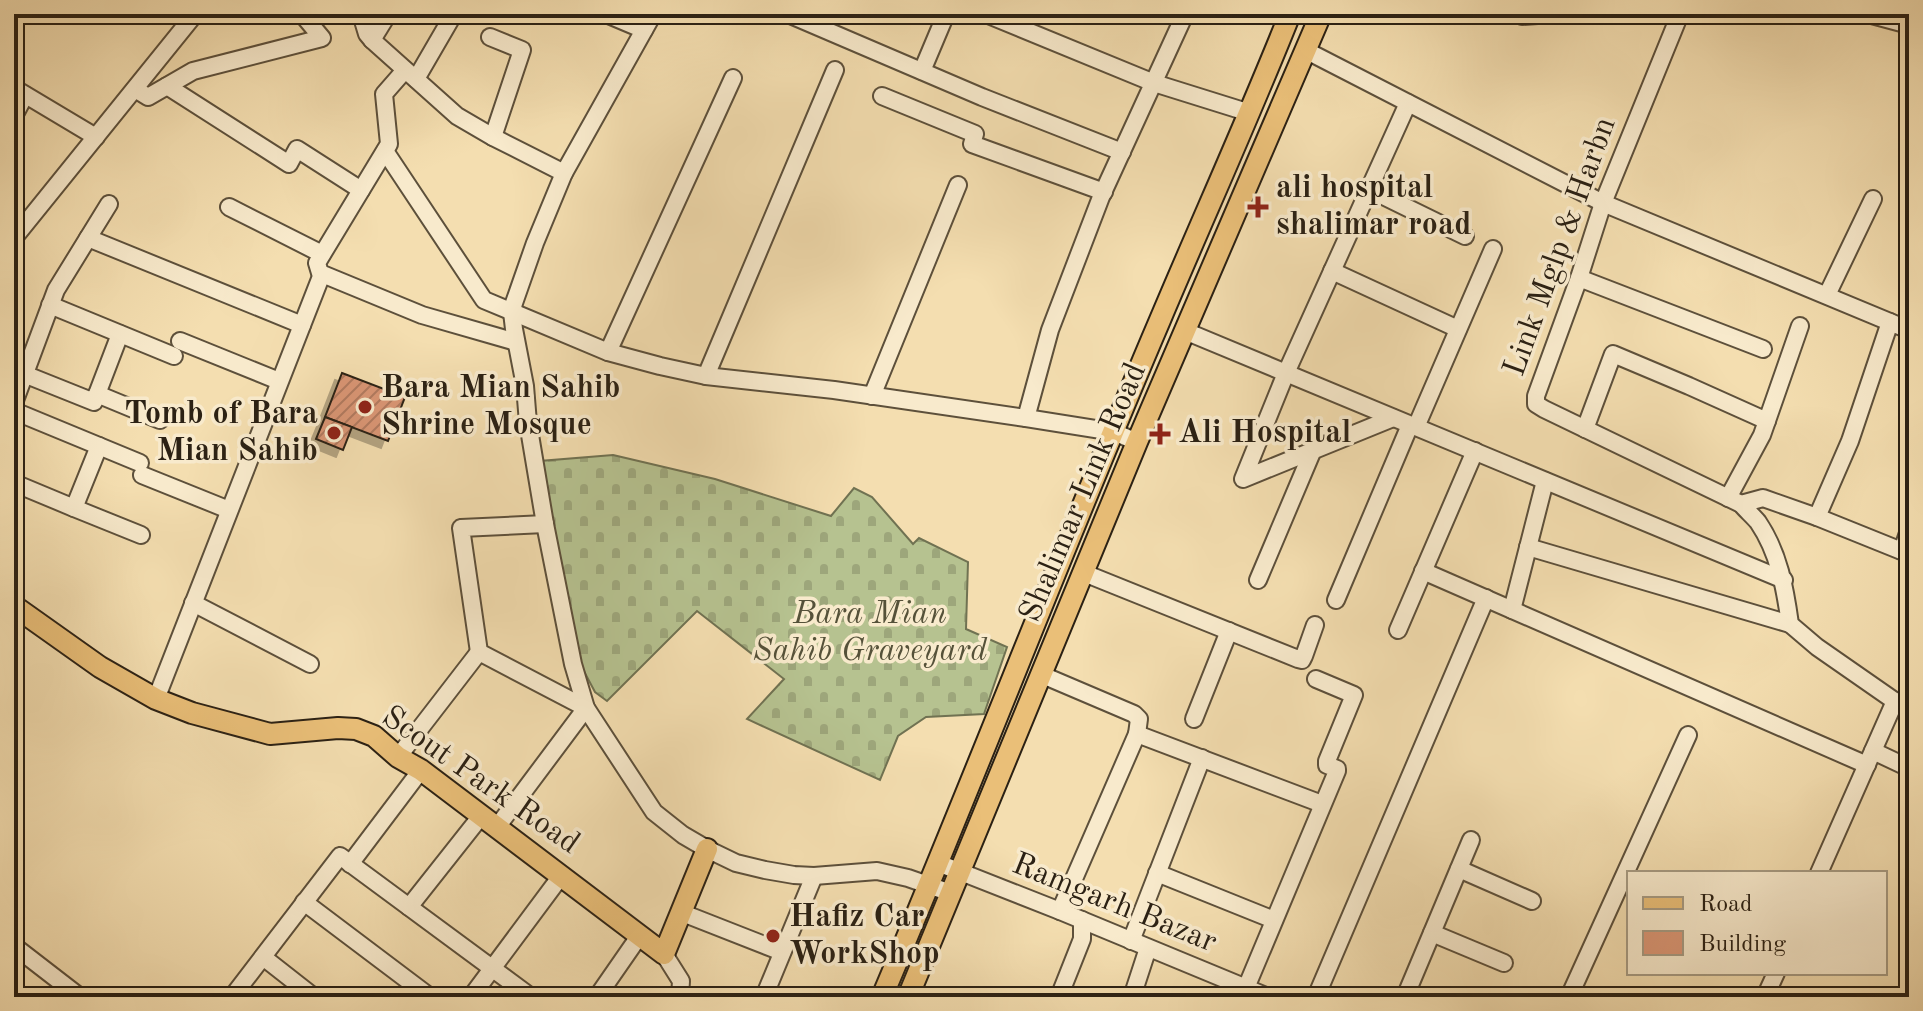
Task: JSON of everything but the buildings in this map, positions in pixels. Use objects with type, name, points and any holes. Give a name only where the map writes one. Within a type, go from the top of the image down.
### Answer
[{"type":"main road","name":"Shalimar Link Road","points":[[882,997],[1159,321],[1290,14]]},
{"type":"main road","name":"Shalimar Link Road","points":[[908,997],[1137,442],[1321,14]]},
{"type":"main road","name":"Scout Park Road","points":[[14,606],[100,667],[156,699],[192,713],[270,734],[338,728],[356,729],[374,736],[664,954]]},
{"type":"main road","points":[[664,954],[707,849]]},
{"type":"street","points":[[14,238],[195,14]]},
{"type":"street","points":[[135,89],[148,97],[193,71],[322,38],[302,14]]},
{"type":"street","points":[[361,14],[372,40],[457,116],[564,173]]},
{"type":"street","points":[[372,40],[388,14]]},
{"type":"street","points":[[606,14],[644,30]]},
{"type":"street","points":[[653,14],[564,173],[535,243],[514,328],[545,524],[573,664],[586,708],[654,812],[707,849],[736,863],[765,870],[814,876],[877,871],[951,893]]},
{"type":"street","points":[[788,14],[1122,152]]},
{"type":"street","points":[[922,71],[946,14]]},
{"type":"street","points":[[986,14],[1154,83],[1250,113]]},
{"type":"street","points":[[1026,418],[1050,330],[1104,192],[1185,14]]},
{"type":"street","points":[[1517,14],[1549,14]]},
{"type":"street","name":"Link Mglp & Harbn","points":[[1680,14],[1603,203],[1536,396],[1536,404],[1734,501],[1758,522],[1773,552],[1784,580],[1790,624]]},
{"type":"street","points":[[1877,15],[1909,25]]},
{"type":"street","points":[[452,17],[410,75],[384,94],[389,144],[317,263],[320,273],[422,315],[514,328],[706,376],[1026,418],[1114,432],[1137,442]]},
{"type":"street","points":[[490,37],[522,50],[493,137]]},
{"type":"street","points":[[1307,51],[1603,203],[1909,330]]},
{"type":"street","points":[[706,376],[835,70]]},
{"type":"street","points":[[608,352],[733,78]]},
{"type":"street","points":[[167,86],[289,164],[297,149],[361,190]]},
{"type":"street","points":[[14,116],[20,91],[96,137]]},
{"type":"street","points":[[882,96],[975,134],[972,144],[1104,192]]},
{"type":"street","points":[[1393,418],[1243,479],[1286,373],[1408,103]]},
{"type":"street","points":[[385,151],[484,300],[514,328]]},
{"type":"street","points":[[872,396],[958,185]]},
{"type":"street","points":[[1369,189],[1465,236]]},
{"type":"street","points":[[1827,295],[1873,199]]},
{"type":"street","points":[[14,403],[56,290],[109,204]]},
{"type":"street","points":[[229,207],[322,254]]},
{"type":"street","points":[[88,238],[302,325]]},
{"type":"street","points":[[1336,600],[1493,249]]},
{"type":"street","points":[[1332,271],[1458,329]]},
{"type":"street","points":[[156,699],[322,274]]},
{"type":"street","points":[[1579,278],[1763,349]]},
{"type":"street","points":[[50,305],[120,334],[177,348],[279,381]]},
{"type":"street","points":[[1817,517],[1850,441],[1890,322]]},
{"type":"street","points":[[1800,326],[1762,435],[1734,501],[1763,498],[1905,552],[1909,530]]},
{"type":"street","points":[[1185,331],[1784,580]]},
{"type":"street","points":[[24,374],[94,402],[120,334]]},
{"type":"street","points":[[1585,429],[1613,354],[1767,421]]},
{"type":"street","points":[[97,394],[160,420]]},
{"type":"street","points":[[14,411],[99,446],[229,510]]},
{"type":"street","points":[[74,508],[99,446]]},
{"type":"street","points":[[1258,580],[1313,450]]},
{"type":"street","points":[[1398,630],[1475,451]]},
{"type":"street","points":[[1512,610],[1545,481]]},
{"type":"street","points":[[14,483],[141,535]]},
{"type":"street","points":[[398,757],[479,652],[461,528],[545,524]]},
{"type":"street","points":[[1528,547],[1790,624],[1817,647],[1902,706],[1870,758],[1820,871]]},
{"type":"street","points":[[1423,571],[1870,758],[1909,768]]},
{"type":"street","points":[[1084,573],[1302,660],[1315,625]]},
{"type":"street","points":[[1316,997],[1486,598]]},
{"type":"street","points":[[193,603],[310,664]]},
{"type":"street","points":[[1194,719],[1229,631]]},
{"type":"street","points":[[479,652],[586,708]]},
{"type":"street","points":[[1040,674],[1138,716],[1137,734],[1060,911]]},
{"type":"street","points":[[1246,988],[1337,769],[1327,765],[1327,761],[1354,695],[1316,679]]},
{"type":"street","points":[[409,907],[489,821],[586,708]]},
{"type":"street","points":[[1137,734],[1322,804]]},
{"type":"street","points":[[1569,997],[1688,735]]},
{"type":"street","points":[[1131,941],[1202,758]]},
{"type":"street","points":[[350,864],[421,770]]},
{"type":"street","points":[[1405,997],[1471,840]]},
{"type":"street","points":[[232,997],[340,856],[531,997]]},
{"type":"street","name":"Ramgarh Bazar","points":[[938,863],[1268,997]]},
{"type":"street","points":[[1459,869],[1532,901]]},
{"type":"street","points":[[1157,873],[1274,920]]},
{"type":"street","points":[[471,997],[561,876]]},
{"type":"street","points":[[764,997],[814,876]]},
{"type":"street","points":[[304,902],[430,997]]},
{"type":"street","points":[[680,912],[782,952]]},
{"type":"street","points":[[1059,997],[1082,939],[1082,920]]},
{"type":"street","points":[[1432,933],[1504,963]]},
{"type":"street","points":[[597,997],[640,935]]},
{"type":"street","points":[[14,947],[80,997]]},
{"type":"street","points":[[1132,997],[1148,948]]},
{"type":"street","points":[[664,954],[681,981],[680,997]]},
{"type":"street","points":[[263,957],[314,997]]},
{"type":"street","points":[[1765,997],[1775,975]]},
{"type":"street","points":[[1905,997],[1909,988]]},
{"type":"green space","name":"Bara Mian Sahib Graveyard","points":[[613,455],[715,479],[831,516],[854,488],[872,497],[913,544],[919,538],[968,562],[966,629],[1007,647],[984,714],[926,717],[898,736],[880,780],[747,719],[784,679],[697,611],[607,701],[595,692],[579,662],[540,461]]},
{"type":"place","name":"ali hospital shalimar road","points":[[1258,207]]},
{"type":"place","name":"Bara Mian Sahib Shrine Mosque","points":[[365,407]]},
{"type":"place","name":"Tomb of Bara Mian Sahib","points":[[334,433]]},
{"type":"place","name":"Ali Hospital","points":[[1160,434]]},
{"type":"place","name":"Hafiz Car WorkShop","points":[[773,936]]}]
